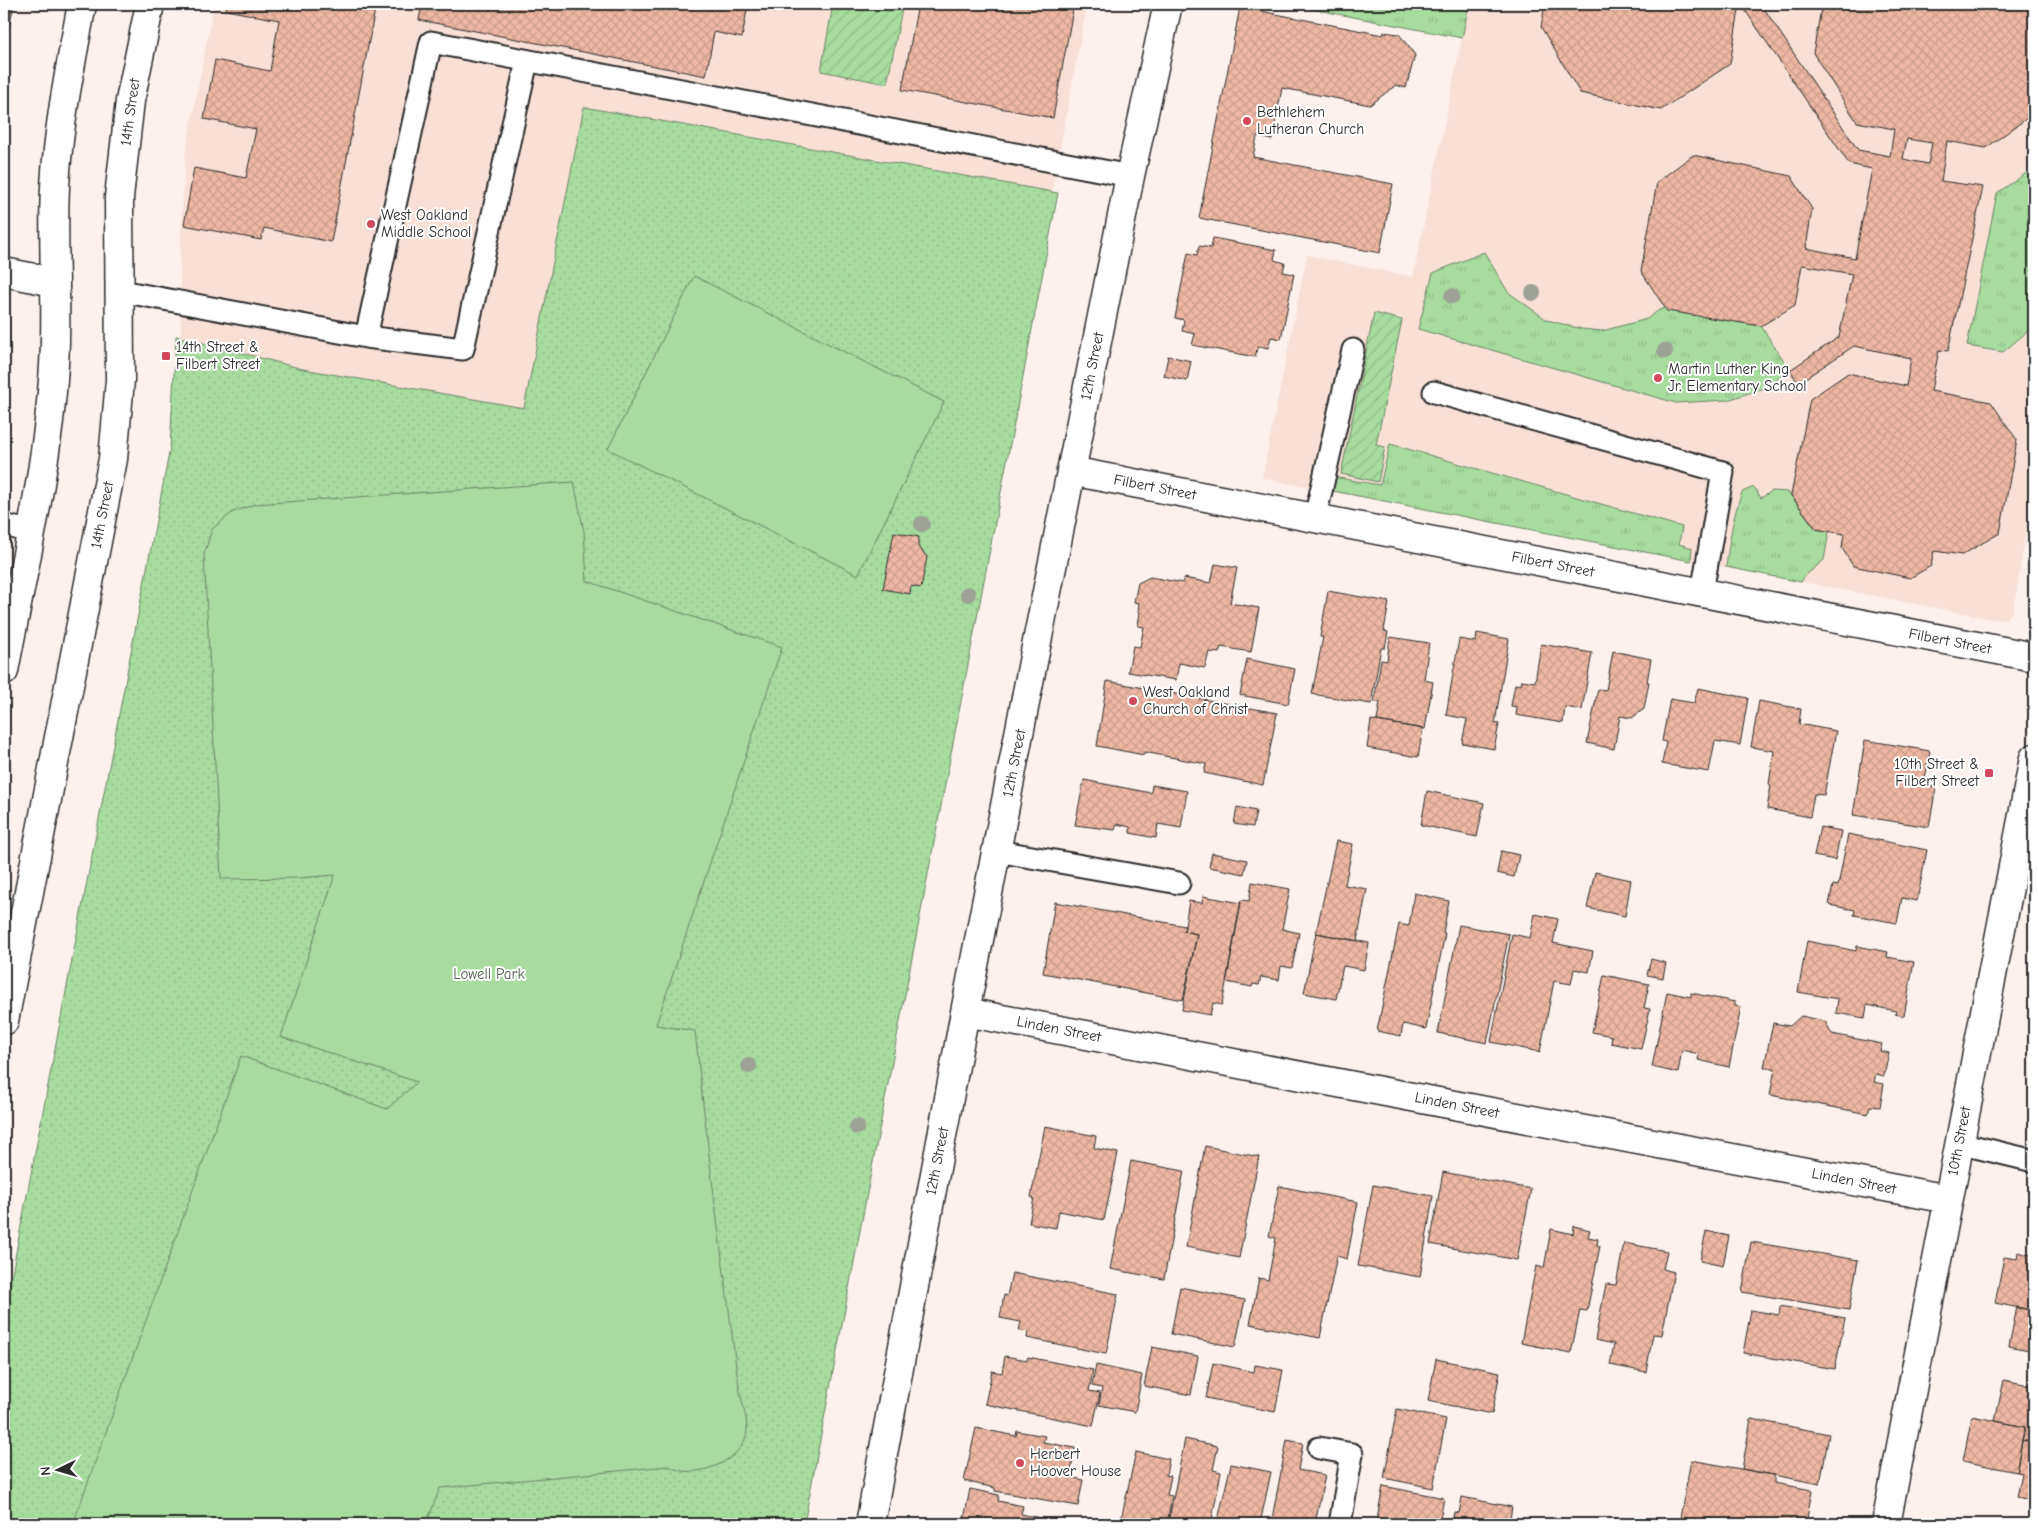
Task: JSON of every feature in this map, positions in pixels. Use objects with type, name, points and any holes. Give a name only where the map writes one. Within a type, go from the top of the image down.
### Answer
[{"type":"street","points":[[4,671],[46,451],[54,364],[55,185],[65,93],[82,4]]},
{"type":"street","name":"14th Street","points":[[4,1021],[113,459],[120,380],[119,197],[130,101],[150,4]]},
{"type":"street","name":"12th Street","points":[[870,1524],[965,1012],[1071,471],[1130,176],[1168,4]]},
{"type":"street","points":[[4,272],[54,282]]},
{"type":"street","name":"Filbert Street","points":[[1071,471],[2034,657]]},
{"type":"street","name":"10th Street","points":[[1886,1524],[2034,758]]},
{"type":"street","name":"Linden Street","points":[[965,1012],[1948,1199]]},
{"type":"lane","points":[[366,337],[431,42],[1130,176]]},
{"type":"lane","points":[[121,291],[366,337],[463,349],[527,61]]},
{"type":"lane","points":[[1315,518],[1353,350]]},
{"type":"lane","points":[[1434,392],[1723,472],[1702,592]]},
{"type":"lane","points":[[4,524],[31,532]]},
{"type":"lane","points":[[997,850],[1178,883]]},
{"type":"lane","points":[[1959,1143],[2034,1161]]},
{"type":"lane","points":[[1319,1448],[1352,1454],[1340,1524]]},
{"type":"shaded area","name":"West Oakland Middle School","points":[[214,4],[1087,4],[1052,192],[584,107],[524,409],[303,369],[181,337],[180,255],[185,155]]},
{"type":"shaded area","name":"Martin Luther King Jr. Elementary School","points":[[1286,4],[2034,4],[2034,485],[2013,612],[2005,619],[1993,619],[1262,478],[1307,255],[1413,277],[1462,38]]},
{"type":"green space","points":[[833,4],[903,4],[887,84],[821,71]]},
{"type":"green space","points":[[1286,4],[1469,4],[1462,38]]},
{"type":"green space","name":"Lowell Park","points":[[584,107],[1058,193],[804,1524],[4,1524],[4,1315],[170,448],[176,336],[303,369],[524,408]]},
{"type":"green space","points":[[2034,168],[2034,326],[2003,352],[1967,346],[1997,193]]},
{"type":"green space","points":[[1484,252],[1508,292],[1547,320],[1582,329],[1602,331],[1647,319],[1665,308],[1761,326],[1790,370],[1767,387],[1728,400],[1676,403],[1418,329],[1433,273]]},
{"type":"green space","points":[[694,276],[944,402],[858,575],[608,449]]},
{"type":"green space","points":[[1374,313],[1402,320],[1376,445],[1385,447],[1378,482],[1341,474]]},
{"type":"green space","points":[[1390,444],[1682,527],[1679,544],[1692,548],[1691,561],[1333,491],[1333,477],[1380,485]]},
{"type":"green space","points":[[574,482],[584,532],[587,581],[782,647],[656,1025],[695,1031],[735,1358],[747,1425],[744,1441],[738,1451],[728,1459],[704,1470],[679,1470],[669,1466],[440,1488],[426,1524],[73,1524],[241,1056],[387,1109],[417,1082],[281,1037],[335,875],[299,878],[221,879],[204,555],[212,529],[233,512],[256,504]]},
{"type":"green space","points":[[1754,487],[1761,498],[1772,491],[1788,492],[1816,529],[1829,532],[1824,560],[1806,575],[1801,582],[1726,567],[1736,510],[1742,492]]},
{"type":"building","points":[[4,4],[9,4],[13,9],[7,37],[4,36]]},
{"type":"building","points":[[227,4],[376,4],[331,242],[264,228],[261,240],[184,225],[194,168],[246,178],[256,129],[204,119],[215,60],[270,71],[279,20],[226,10]]},
{"type":"building","points":[[422,4],[748,4],[742,38],[714,32],[706,76],[419,20]]},
{"type":"building","points":[[918,4],[1074,4],[1053,118],[902,90]]},
{"type":"building","points":[[1545,4],[1761,4],[1858,150],[1890,156],[1894,129],[1857,122],[1813,53],[1822,4],[2034,4],[2034,113],[1986,148],[1947,141],[1941,181],[1983,187],[1948,351],[1939,350],[1931,391],[1991,402],[2017,440],[2000,533],[1962,555],[1934,551],[1931,566],[1910,578],[1853,566],[1842,548],[1844,534],[1816,529],[1791,495],[1810,399],[1848,373],[1906,386],[1911,358],[1854,346],[1798,383],[1790,370],[1839,337],[1852,274],[1802,265],[1795,305],[1761,326],[1667,311],[1641,271],[1657,182],[1693,155],[1791,176],[1812,209],[1806,248],[1855,258],[1872,169],[1849,164],[1745,10],[1739,10],[1730,64],[1661,110],[1580,93],[1541,27]],"holes":[[[1907,139],[1932,143],[1928,164],[1903,159]]]},
{"type":"building","name":"Bethlehem Lutheran Church","points":[[1240,7],[1383,35],[1384,32],[1399,34],[1415,55],[1406,88],[1396,85],[1370,105],[1282,88],[1272,140],[1257,136],[1253,157],[1393,184],[1380,253],[1199,218]]},
{"type":"building","points":[[1213,238],[1276,250],[1274,260],[1285,263],[1283,272],[1294,274],[1281,339],[1271,337],[1268,348],[1258,346],[1255,357],[1192,345],[1195,334],[1182,331],[1184,320],[1175,318],[1188,253],[1197,255],[1199,246],[1211,248]]},
{"type":"building","points":[[1168,356],[1191,361],[1187,381],[1164,376]]},
{"type":"building","points":[[894,532],[919,537],[918,546],[927,557],[921,588],[911,586],[910,594],[883,589]]},
{"type":"building","points":[[1215,564],[1237,568],[1230,603],[1259,608],[1251,652],[1221,647],[1219,653],[1209,652],[1205,668],[1179,663],[1176,680],[1128,672],[1133,646],[1140,647],[1144,627],[1138,626],[1139,603],[1134,602],[1138,583],[1150,577],[1183,583],[1184,578],[1211,583]]},
{"type":"building","points":[[1328,591],[1389,602],[1384,631],[1388,632],[1385,648],[1381,648],[1371,704],[1312,694],[1323,637],[1320,637]]},
{"type":"building","points":[[1477,633],[1509,639],[1495,723],[1499,724],[1494,749],[1462,743],[1467,719],[1446,715],[1459,639],[1476,642]]},
{"type":"building","points":[[1390,637],[1429,643],[1424,680],[1433,682],[1425,729],[1377,721],[1380,702],[1374,702],[1381,660],[1387,661]]},
{"type":"building","points":[[1541,644],[1592,653],[1582,710],[1565,707],[1563,723],[1516,715],[1517,707],[1511,706],[1515,684],[1521,685],[1522,680],[1535,682]]},
{"type":"building","points":[[1613,651],[1651,659],[1644,709],[1632,718],[1620,716],[1614,749],[1587,743],[1598,689],[1606,690]]},
{"type":"building","points":[[1247,659],[1295,669],[1288,704],[1240,695]]},
{"type":"building","points":[[1107,681],[1277,713],[1263,785],[1204,773],[1206,764],[1144,752],[1144,755],[1097,746]]},
{"type":"building","points":[[1698,688],[1748,698],[1740,745],[1715,741],[1709,772],[1662,764],[1666,742],[1662,741],[1670,699],[1694,703]]},
{"type":"building","points":[[1759,701],[1801,709],[1799,724],[1836,731],[1824,795],[1814,794],[1810,817],[1767,809],[1774,751],[1751,747]]},
{"type":"building","points":[[1371,720],[1423,729],[1418,757],[1367,748]]},
{"type":"building","points":[[1865,740],[1930,751],[1924,785],[1936,787],[1929,827],[1853,815]]},
{"type":"building","points":[[1084,780],[1151,793],[1152,785],[1187,791],[1181,828],[1158,824],[1156,838],[1130,833],[1130,827],[1117,824],[1115,830],[1075,825]]},
{"type":"building","points":[[1427,791],[1484,803],[1477,837],[1421,825]]},
{"type":"building","points":[[1237,807],[1256,811],[1253,827],[1234,824]]},
{"type":"building","points":[[1820,827],[1841,831],[1835,860],[1814,856]]},
{"type":"building","points":[[1848,834],[1927,850],[1917,901],[1902,898],[1897,923],[1854,915],[1855,910],[1829,905],[1833,885],[1838,886]]},
{"type":"building","points":[[1336,841],[1353,844],[1345,885],[1367,889],[1357,941],[1316,933]]},
{"type":"building","points":[[1501,851],[1519,855],[1514,877],[1497,873]]},
{"type":"building","points":[[1212,853],[1247,860],[1244,874],[1209,867]]},
{"type":"building","points":[[1595,872],[1631,880],[1625,916],[1587,908]]},
{"type":"building","points":[[1252,882],[1290,889],[1282,929],[1299,933],[1292,968],[1281,966],[1279,980],[1261,977],[1259,985],[1253,984],[1252,987],[1226,982],[1241,900],[1249,901]]},
{"type":"building","points":[[1414,893],[1449,901],[1443,933],[1445,933],[1426,1029],[1403,1024],[1401,1036],[1377,1031],[1399,924],[1409,926]]},
{"type":"building","points":[[1203,896],[1241,903],[1222,1005],[1213,1003],[1210,1015],[1182,1010],[1197,934],[1184,931],[1189,901],[1202,903]]},
{"type":"building","points":[[1055,902],[1185,926],[1184,931],[1197,934],[1183,1000],[1043,973]]},
{"type":"building","points":[[1535,914],[1558,919],[1553,943],[1593,951],[1589,972],[1574,969],[1571,984],[1554,981],[1540,1052],[1491,1042],[1512,934],[1530,938]]},
{"type":"building","points":[[1459,925],[1509,934],[1487,1043],[1438,1033]]},
{"type":"building","points":[[1316,933],[1369,943],[1364,970],[1343,966],[1336,999],[1304,993]]},
{"type":"building","points":[[1807,941],[1856,951],[1857,946],[1888,952],[1887,957],[1914,962],[1904,1016],[1895,1014],[1896,1011],[1867,1005],[1865,1018],[1836,1013],[1838,999],[1798,992]]},
{"type":"building","points":[[1651,959],[1666,963],[1663,978],[1647,975]]},
{"type":"building","points":[[1604,975],[1649,984],[1644,1008],[1650,1009],[1641,1049],[1611,1043],[1612,1036],[1592,1032]]},
{"type":"building","points":[[1667,992],[1691,997],[1691,993],[1735,1002],[1735,1006],[1741,1007],[1729,1067],[1698,1060],[1699,1054],[1682,1050],[1678,1073],[1652,1067]]},
{"type":"building","points":[[1801,1016],[1825,1021],[1832,1034],[1882,1044],[1880,1051],[1889,1053],[1884,1076],[1876,1074],[1874,1082],[1884,1084],[1880,1107],[1870,1106],[1868,1114],[1770,1095],[1775,1069],[1764,1067],[1773,1023],[1790,1026]]},
{"type":"building","points":[[1045,1126],[1096,1136],[1094,1148],[1118,1153],[1104,1220],[1059,1211],[1056,1228],[1029,1223],[1034,1198],[1031,1197]]},
{"type":"building","points":[[1205,1146],[1259,1157],[1239,1258],[1186,1247]]},
{"type":"building","points":[[1131,1161],[1184,1171],[1164,1279],[1110,1269]]},
{"type":"building","points":[[1443,1172],[1531,1189],[1517,1260],[1430,1244]]},
{"type":"building","points":[[1373,1185],[1433,1196],[1420,1277],[1358,1266]]},
{"type":"building","points":[[1279,1186],[1358,1202],[1347,1259],[1337,1256],[1320,1338],[1250,1324],[1259,1278],[1268,1280],[1276,1238],[1269,1236]]},
{"type":"building","points":[[1574,1226],[1590,1230],[1588,1237],[1598,1239],[1597,1246],[1600,1246],[1587,1311],[1580,1310],[1571,1353],[1521,1343],[1536,1266],[1544,1268],[1551,1229],[1573,1234]]},
{"type":"building","points":[[1706,1231],[1729,1236],[1723,1266],[1700,1261]]},
{"type":"building","points":[[1751,1242],[1858,1260],[1849,1310],[1742,1292]]},
{"type":"building","points":[[1624,1243],[1667,1251],[1663,1269],[1674,1272],[1662,1335],[1653,1334],[1646,1372],[1610,1365],[1614,1344],[1595,1340],[1606,1284],[1616,1285]]},
{"type":"building","points":[[2018,1252],[2034,1256],[2034,1311],[1995,1303],[2004,1257],[2017,1259]]},
{"type":"building","points":[[1012,1273],[1118,1294],[1106,1354],[1027,1338],[1028,1332],[1019,1330],[1021,1322],[1000,1318],[1004,1295],[1007,1296]]},
{"type":"building","points":[[1180,1287],[1245,1300],[1235,1347],[1171,1334]]},
{"type":"building","points":[[1780,1306],[1845,1318],[1835,1369],[1743,1353],[1751,1310],[1779,1315]]},
{"type":"building","points":[[2017,1307],[2034,1311],[2034,1351],[2009,1346]]},
{"type":"building","points":[[1152,1347],[1198,1356],[1191,1395],[1144,1386]]},
{"type":"building","points":[[1005,1356],[1027,1360],[1028,1357],[1093,1370],[1089,1391],[1100,1393],[1093,1426],[985,1404],[992,1371],[1002,1373]]},
{"type":"building","points":[[1436,1359],[1500,1372],[1492,1414],[1428,1401]]},
{"type":"building","points":[[1213,1363],[1254,1372],[1255,1365],[1283,1370],[1275,1412],[1206,1398]]},
{"type":"building","points":[[1096,1365],[1142,1375],[1135,1412],[1099,1405],[1102,1388],[1092,1386]]},
{"type":"building","points":[[2004,1380],[2034,1386],[2034,1443],[2022,1440],[2025,1427],[1995,1421]]},
{"type":"building","points":[[1397,1409],[1446,1419],[1433,1488],[1384,1478]]},
{"type":"building","points":[[1972,1416],[2025,1427],[2016,1472],[1963,1461]]},
{"type":"building","points":[[1751,1419],[1829,1434],[1820,1484],[1742,1469]]},
{"type":"building","name":"Herbert Hoover House","points":[[976,1428],[1016,1436],[1017,1431],[1045,1436],[1043,1442],[1075,1448],[1070,1477],[1083,1480],[1078,1506],[995,1491],[995,1488],[964,1481]]},
{"type":"building","points":[[1185,1439],[1218,1446],[1213,1470],[1221,1472],[1211,1524],[1168,1524]]},
{"type":"building","points":[[1287,1440],[1303,1443],[1298,1470],[1325,1475],[1315,1524],[1271,1524]]},
{"type":"building","points":[[2022,1440],[2034,1443],[2034,1501],[2017,1497],[2022,1473],[2016,1472]]},
{"type":"building","points":[[1136,1452],[1169,1459],[1166,1475],[1171,1476],[1167,1495],[1172,1496],[1167,1524],[1120,1524]]},
{"type":"building","points":[[1691,1460],[1774,1475],[1774,1483],[1812,1490],[1806,1524],[1679,1523]]},
{"type":"building","points":[[1231,1464],[1271,1472],[1260,1524],[1217,1524]]},
{"type":"building","points":[[1383,1486],[1444,1498],[1439,1524],[1376,1524]]},
{"type":"building","points":[[970,1489],[999,1495],[998,1501],[1023,1506],[1021,1514],[1055,1521],[1054,1524],[963,1524]]},
{"type":"building","points":[[1462,1497],[1512,1507],[1509,1524],[1452,1524],[1454,1512],[1459,1513]]},
{"type":"place","name":"Bethlehem Lutheran Church","points":[[1247,121]]},
{"type":"place","name":"West Oakland Middle School","points":[[371,224]]},
{"type":"place","name":"14th Street & Filbert Street","points":[[166,356]]},
{"type":"place","name":"Martin Luther King Jr. Elementary School","points":[[1658,378]]},
{"type":"place","name":"West Oakland Church of Christ","points":[[1133,701]]},
{"type":"place","name":"10th Street & Filbert Street","points":[[1989,773]]},
{"type":"place","name":"Herbert Hoover House","points":[[1020,1463]]}]
